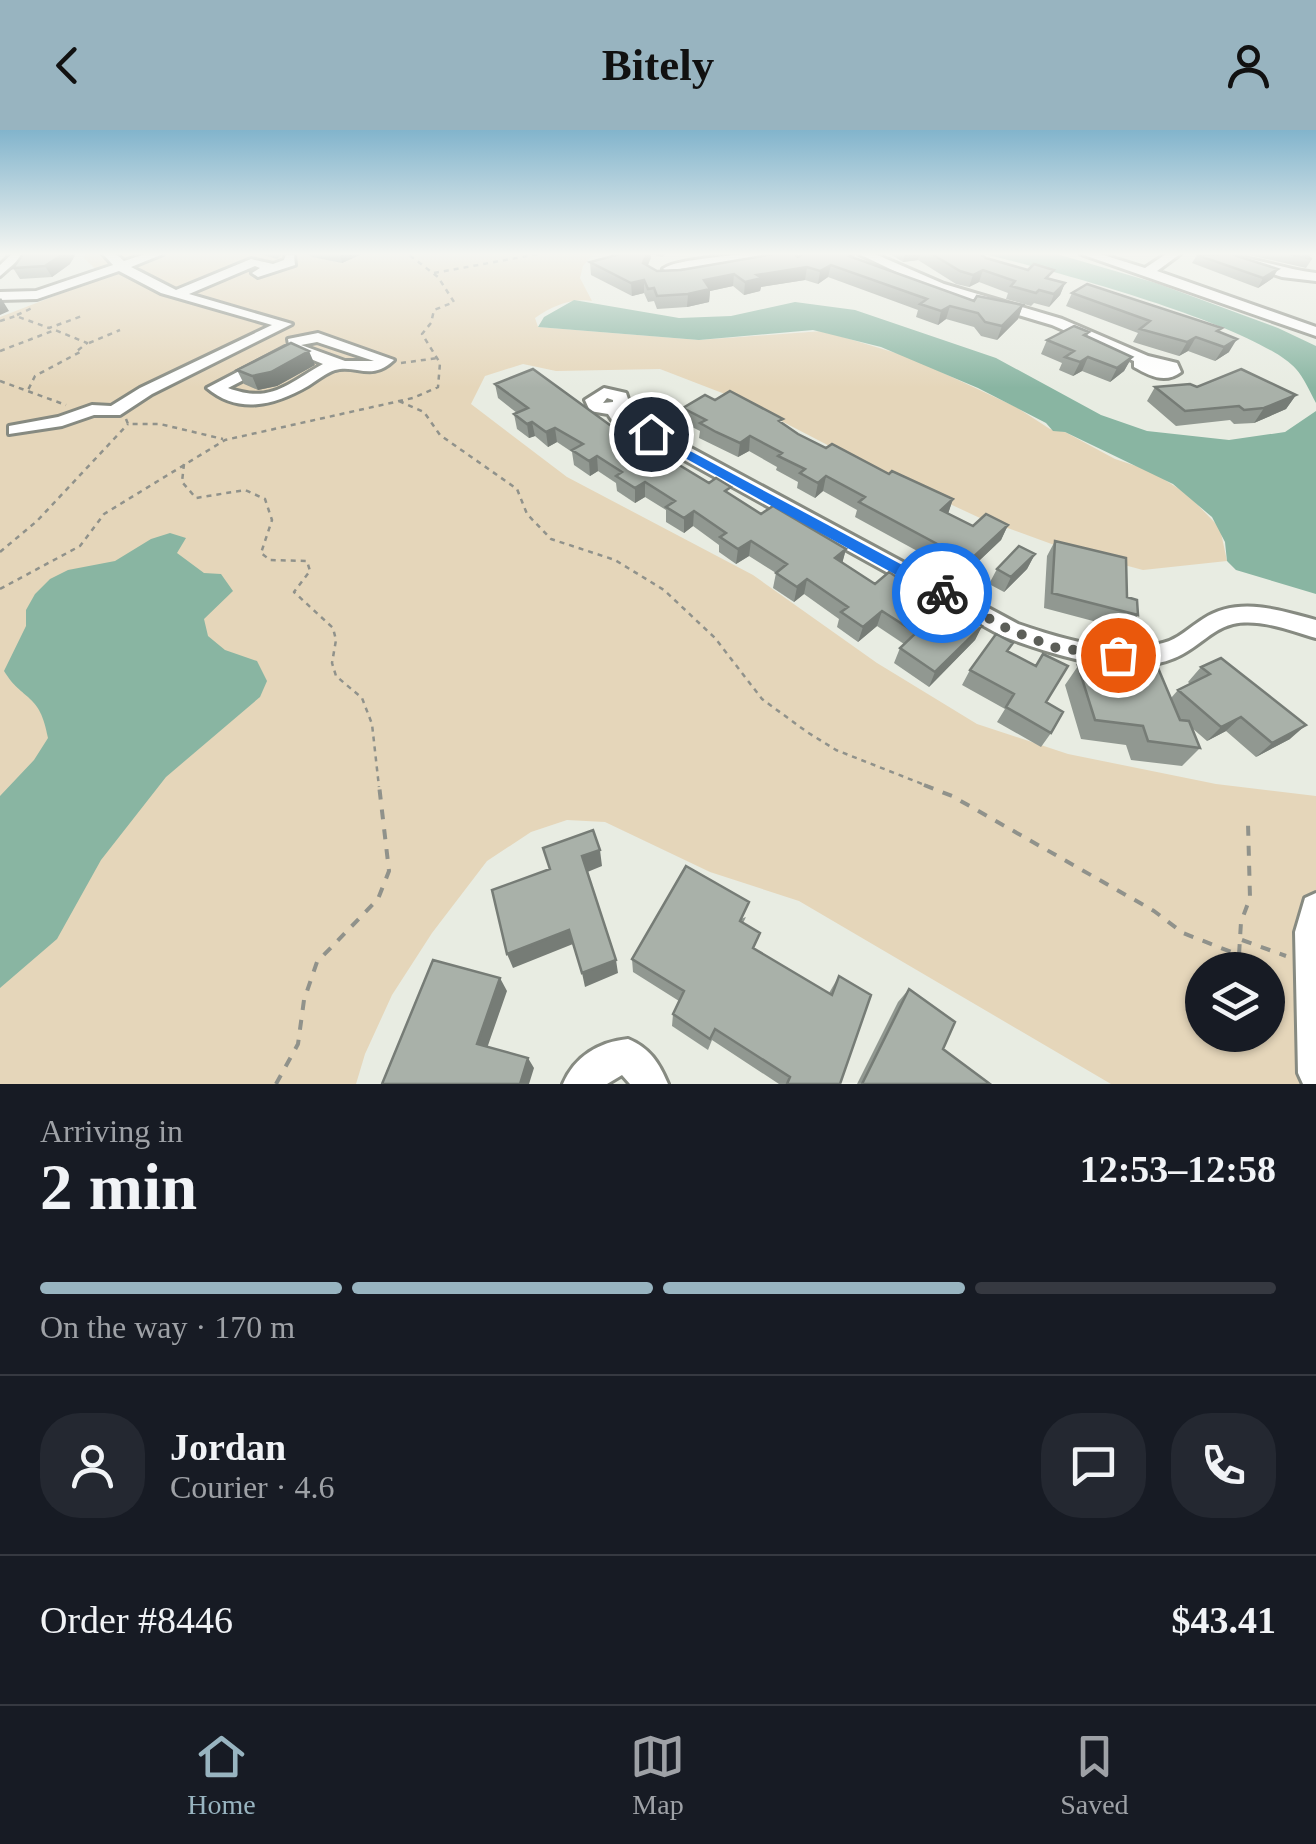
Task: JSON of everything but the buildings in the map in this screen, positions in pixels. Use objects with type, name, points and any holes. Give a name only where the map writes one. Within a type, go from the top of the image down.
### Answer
[{"type":"street","points":[[200,299],[286,324]]},
{"type":"street","points":[[978,299],[1058,322],[1143,359]]},
{"type":"street","points":[[1231,299],[1316,332]]},
{"type":"street","points":[[1243,299],[1316,321]]},
{"type":"street","points":[[286,324],[294,345],[338,362],[367,368],[386,360],[318,337],[294,345],[214,388],[250,402],[278,396],[338,362]]},
{"type":"street","points":[[15,430],[62,421],[92,410],[114,410],[146,390],[286,324]]},
{"type":"street","points":[[613,409],[635,426],[1010,630],[1057,648],[1118,655],[1171,651],[1226,617],[1272,618],[1316,629]]},
{"type":"street","points":[[1316,909],[1311,932],[1316,1073]]},
{"type":"street","points":[[581,1084],[607,1059],[628,1057],[646,1073],[650,1084]]},
{"type":"path","points":[[0,589],[80,546],[104,514],[225,440],[399,402],[438,387],[442,376],[440,358],[422,334],[431,323],[434,310],[454,302],[451,299]]},
{"type":"path","points":[[0,321],[16,316],[87,343]]},
{"type":"path","points":[[0,351],[82,316]]},
{"type":"path","points":[[27,392],[35,376],[80,352],[77,351],[87,343],[120,330]]},
{"type":"path","points":[[384,363],[440,358]]},
{"type":"path","points":[[0,381],[92,410]]},
{"type":"path","points":[[399,402],[424,412],[440,434],[517,489],[527,514],[551,539],[615,560],[664,590],[680,610],[714,638],[762,699],[807,732],[836,750],[952,796],[989,815],[1202,943],[1239,955],[1241,922],[1250,898],[1248,823]]},
{"type":"path","points":[[114,410],[121,412],[128,424]]},
{"type":"path","points":[[0,552],[37,521],[128,424],[160,424],[225,440]]},
{"type":"path","points":[[184,464],[182,482],[196,498],[245,490],[264,499],[272,520],[261,553],[270,560],[307,561],[310,571],[294,592],[333,628],[336,640],[332,663],[336,676],[362,698],[372,724],[389,871],[378,898],[316,962],[304,1000],[298,1044],[276,1084]]},
{"type":"path","points":[[1241,940],[1296,960]]},
{"type":"shaded area","points":[[48,299],[591,299],[548,310],[535,318],[538,327],[699,340],[823,331],[909,357],[1016,407],[1050,429],[1151,471],[1187,494],[1220,528],[1227,561],[1143,570],[1068,550],[980,518],[743,401],[660,369],[556,371],[523,364],[485,376],[471,404],[567,477],[753,575],[877,663],[977,724],[1068,754],[1216,784],[1316,796],[1316,1084],[1111,1084],[799,901],[710,872],[605,822],[567,820],[531,832],[487,861],[432,933],[392,995],[356,1084],[0,1084],[0,317]]},
{"type":"shaded area","points":[[1141,299],[1198,299],[1316,346],[1316,403],[1296,369],[1274,352],[1197,317]]},
{"type":"shaded area","points":[[574,300],[679,318],[731,316],[795,302],[855,310],[996,358],[1101,415],[1147,431],[1229,440],[1285,432],[1316,411],[1316,594],[1236,570],[1227,561],[1225,542],[1212,517],[1173,484],[1065,432],[1053,431],[1046,423],[978,388],[881,347],[813,330],[699,340],[538,327],[544,317]]},
{"type":"shaded area","points":[[170,533],[186,538],[177,553],[204,573],[221,574],[233,591],[204,619],[208,636],[225,650],[257,661],[267,681],[260,697],[166,777],[101,860],[57,939],[0,988],[0,796],[34,760],[48,738],[36,705],[4,671],[26,626],[26,610],[50,579],[68,570],[115,561],[151,539]]},
{"type":"way so far","points":[[942,593],[1010,630],[1057,648],[1118,655]]},
{"type":"route","points":[[651,434],[942,593]]}]
